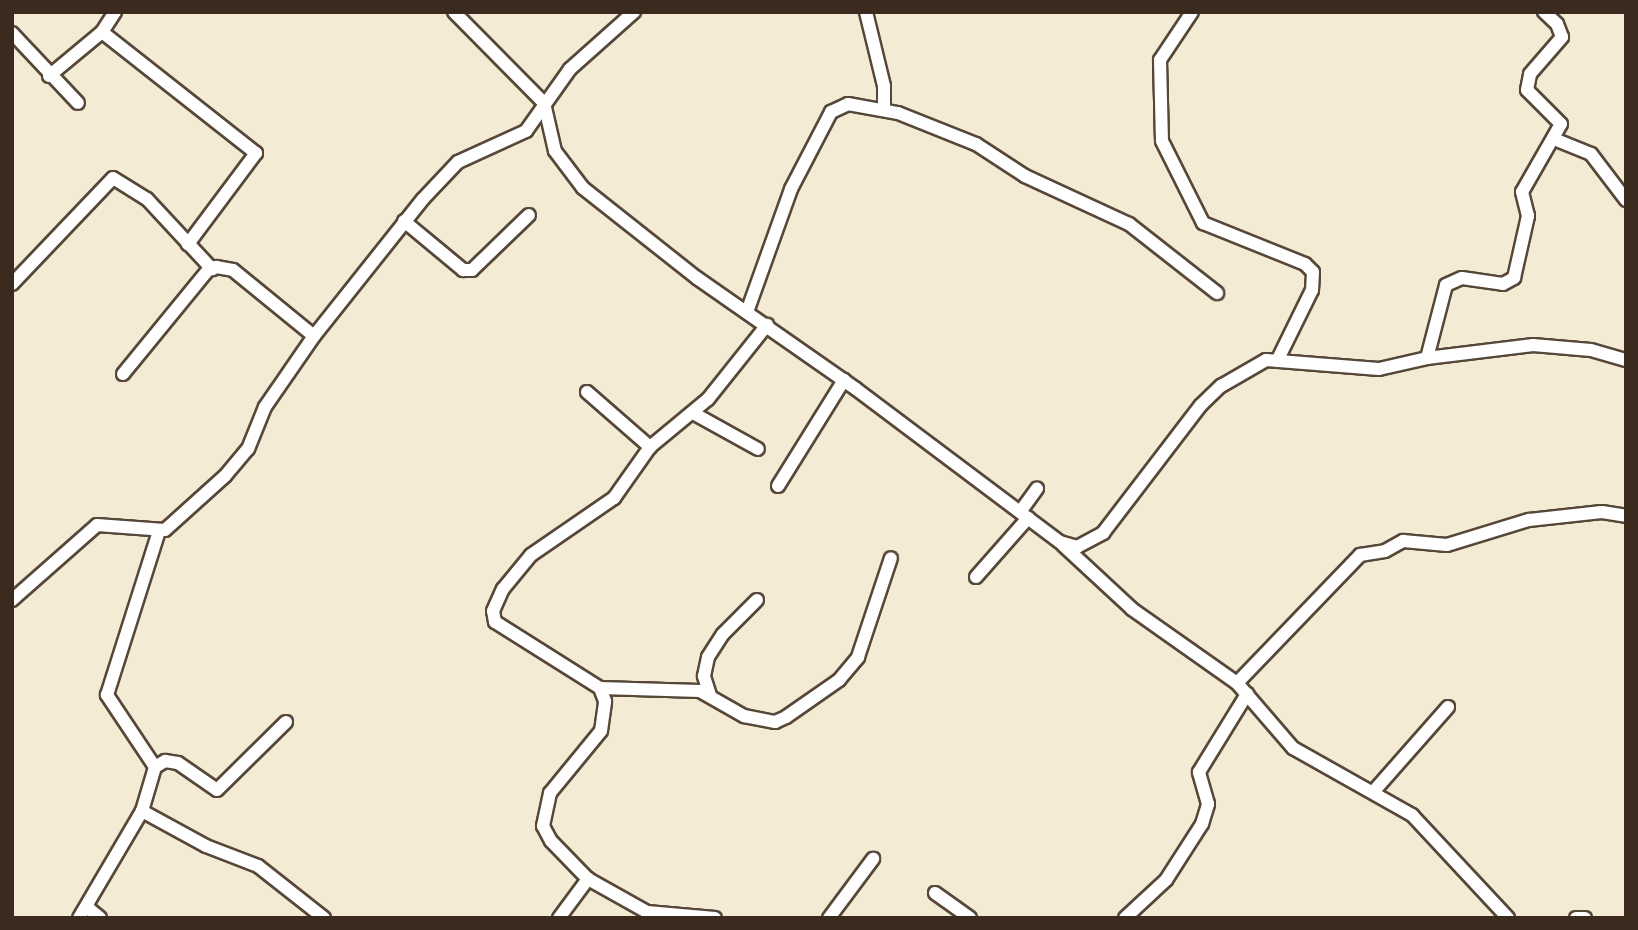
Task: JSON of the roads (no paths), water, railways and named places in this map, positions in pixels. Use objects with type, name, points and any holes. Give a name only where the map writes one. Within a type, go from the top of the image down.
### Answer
[{"type":"street","points":[[49,76],[102,32],[115,12]]},
{"type":"street","points":[[454,12],[544,103],[555,150],[583,188],[1060,542],[1132,609],[1237,683],[1293,748],[1412,815],[1508,918]]},
{"type":"street","points":[[12,600],[97,525],[121,524],[159,531],[175,522],[239,461],[254,439],[270,399],[314,336],[404,221],[457,162],[526,131],[544,103],[584,55],[634,12]]},
{"type":"street","points":[[866,12],[884,86],[884,110]]},
{"type":"street","points":[[1192,12],[1160,60],[1162,141],[1203,223],[1305,264],[1313,272],[1312,290],[1277,361]]},
{"type":"street","points":[[1427,358],[1446,285],[1462,278],[1503,284],[1514,278],[1528,216],[1522,192],[1554,139],[1559,118],[1527,90],[1530,74],[1562,37],[1557,24],[1544,12]]},
{"type":"street","points":[[102,32],[256,153],[188,244]]},
{"type":"street","points":[[12,33],[49,76],[78,103]]},
{"type":"street","points":[[747,312],[791,189],[831,112],[848,104],[884,110],[957,135],[1025,176],[1109,211],[1217,293]]},
{"type":"street","points":[[1554,139],[1591,154],[1626,200]]},
{"type":"street","points":[[12,284],[113,178],[138,191],[212,269],[233,271],[314,336]]},
{"type":"street","points":[[404,221],[455,265],[472,270],[529,215]]},
{"type":"street","points":[[123,374],[212,269]]},
{"type":"street","points":[[766,325],[693,413],[650,447],[603,509],[531,555],[503,589],[493,611],[495,622],[600,688],[688,690],[710,695],[744,716],[775,722],[839,680],[864,645],[891,558]]},
{"type":"street","points":[[1060,542],[1077,547],[1103,533],[1201,405],[1245,371],[1266,360],[1379,369],[1427,358],[1533,345],[1591,349],[1626,360]]},
{"type":"street","points":[[778,486],[844,380]]},
{"type":"street","points":[[587,392],[650,447]]},
{"type":"street","points":[[693,413],[758,449]]},
{"type":"street","points":[[976,577],[1024,515],[1037,489]]},
{"type":"street","points":[[1237,683],[1360,555],[1409,540],[1447,545],[1529,520],[1602,512],[1626,516]]},
{"type":"street","points":[[155,767],[107,695],[159,531]]},
{"type":"street","points":[[710,695],[704,676],[708,657],[723,634],[757,600]]},
{"type":"street","points":[[600,688],[605,709],[601,731],[550,793],[543,826],[565,861],[588,879],[647,912],[715,918]]},
{"type":"street","points":[[1125,918],[1166,880],[1202,824],[1208,804],[1199,772],[1247,694]]},
{"type":"street","points":[[1374,792],[1448,707]]},
{"type":"street","points":[[100,918],[83,912],[142,811],[155,767],[165,761],[178,763],[217,790],[286,722]]},
{"type":"street","points":[[142,811],[206,846],[258,866],[324,918]]},
{"type":"street","points":[[829,918],[873,859]]},
{"type":"street","points":[[559,918],[588,879]]},
{"type":"street","points":[[935,893],[970,918]]},
{"type":"street","points":[[1576,918],[1585,918]]}]
